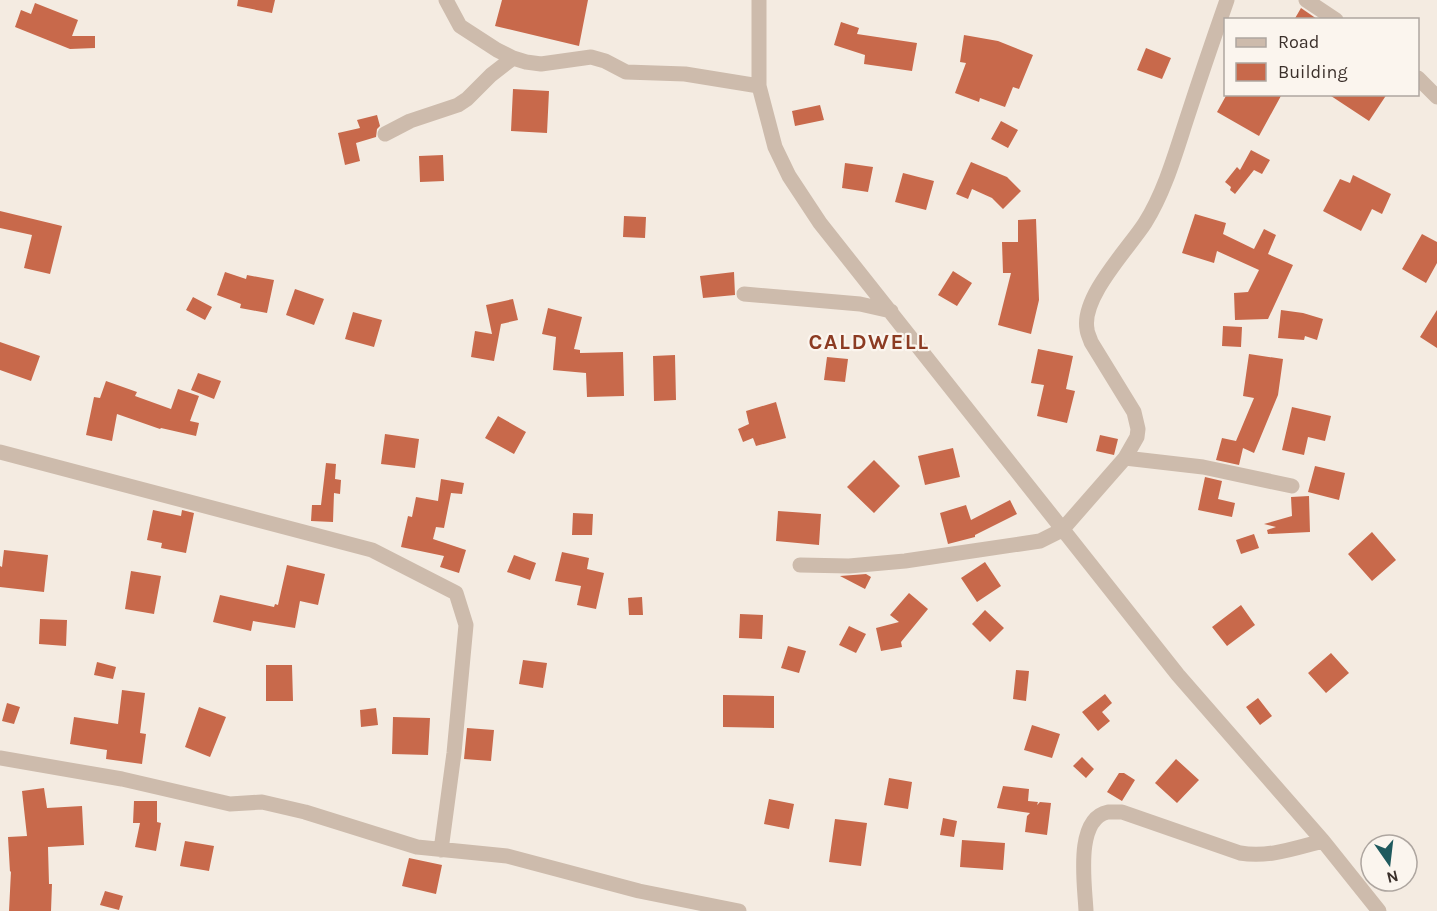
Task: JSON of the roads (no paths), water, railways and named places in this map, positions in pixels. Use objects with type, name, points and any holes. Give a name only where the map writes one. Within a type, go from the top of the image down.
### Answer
[{"type":"street","points":[[446,0],[460,26],[513,58],[541,64],[591,57],[626,72],[685,74],[759,86]]},
{"type":"street","points":[[759,0],[759,86],[775,147],[789,176],[820,223],[1178,675],[1323,841],[1378,911]]},
{"type":"street","points":[[800,565],[874,564],[1040,541],[1062,530],[1125,458],[1137,437],[1137,421],[1091,342],[1087,317],[1090,304],[1113,264],[1144,225],[1153,208],[1175,155],[1227,0]]},
{"type":"street","points":[[1306,0],[1333,18]]},
{"type":"street","points":[[385,134],[410,122],[458,105],[513,58]]},
{"type":"street","points":[[1419,79],[1437,97]]},
{"type":"street","points":[[744,294],[860,304],[891,311]]},
{"type":"street","points":[[0,452],[372,550],[456,593],[466,625],[454,753],[441,850]]},
{"type":"street","points":[[1125,458],[1214,469],[1292,486]]},
{"type":"street","points":[[0,758],[122,779],[230,804],[262,802],[305,812],[417,847],[507,856],[639,891],[739,911]]},
{"type":"street","points":[[1086,911],[1085,838],[1091,823],[1106,812],[1122,812],[1240,853],[1274,854],[1323,841]]},
{"type":"district","name":"CALDWELL","points":[[869,341]]}]
